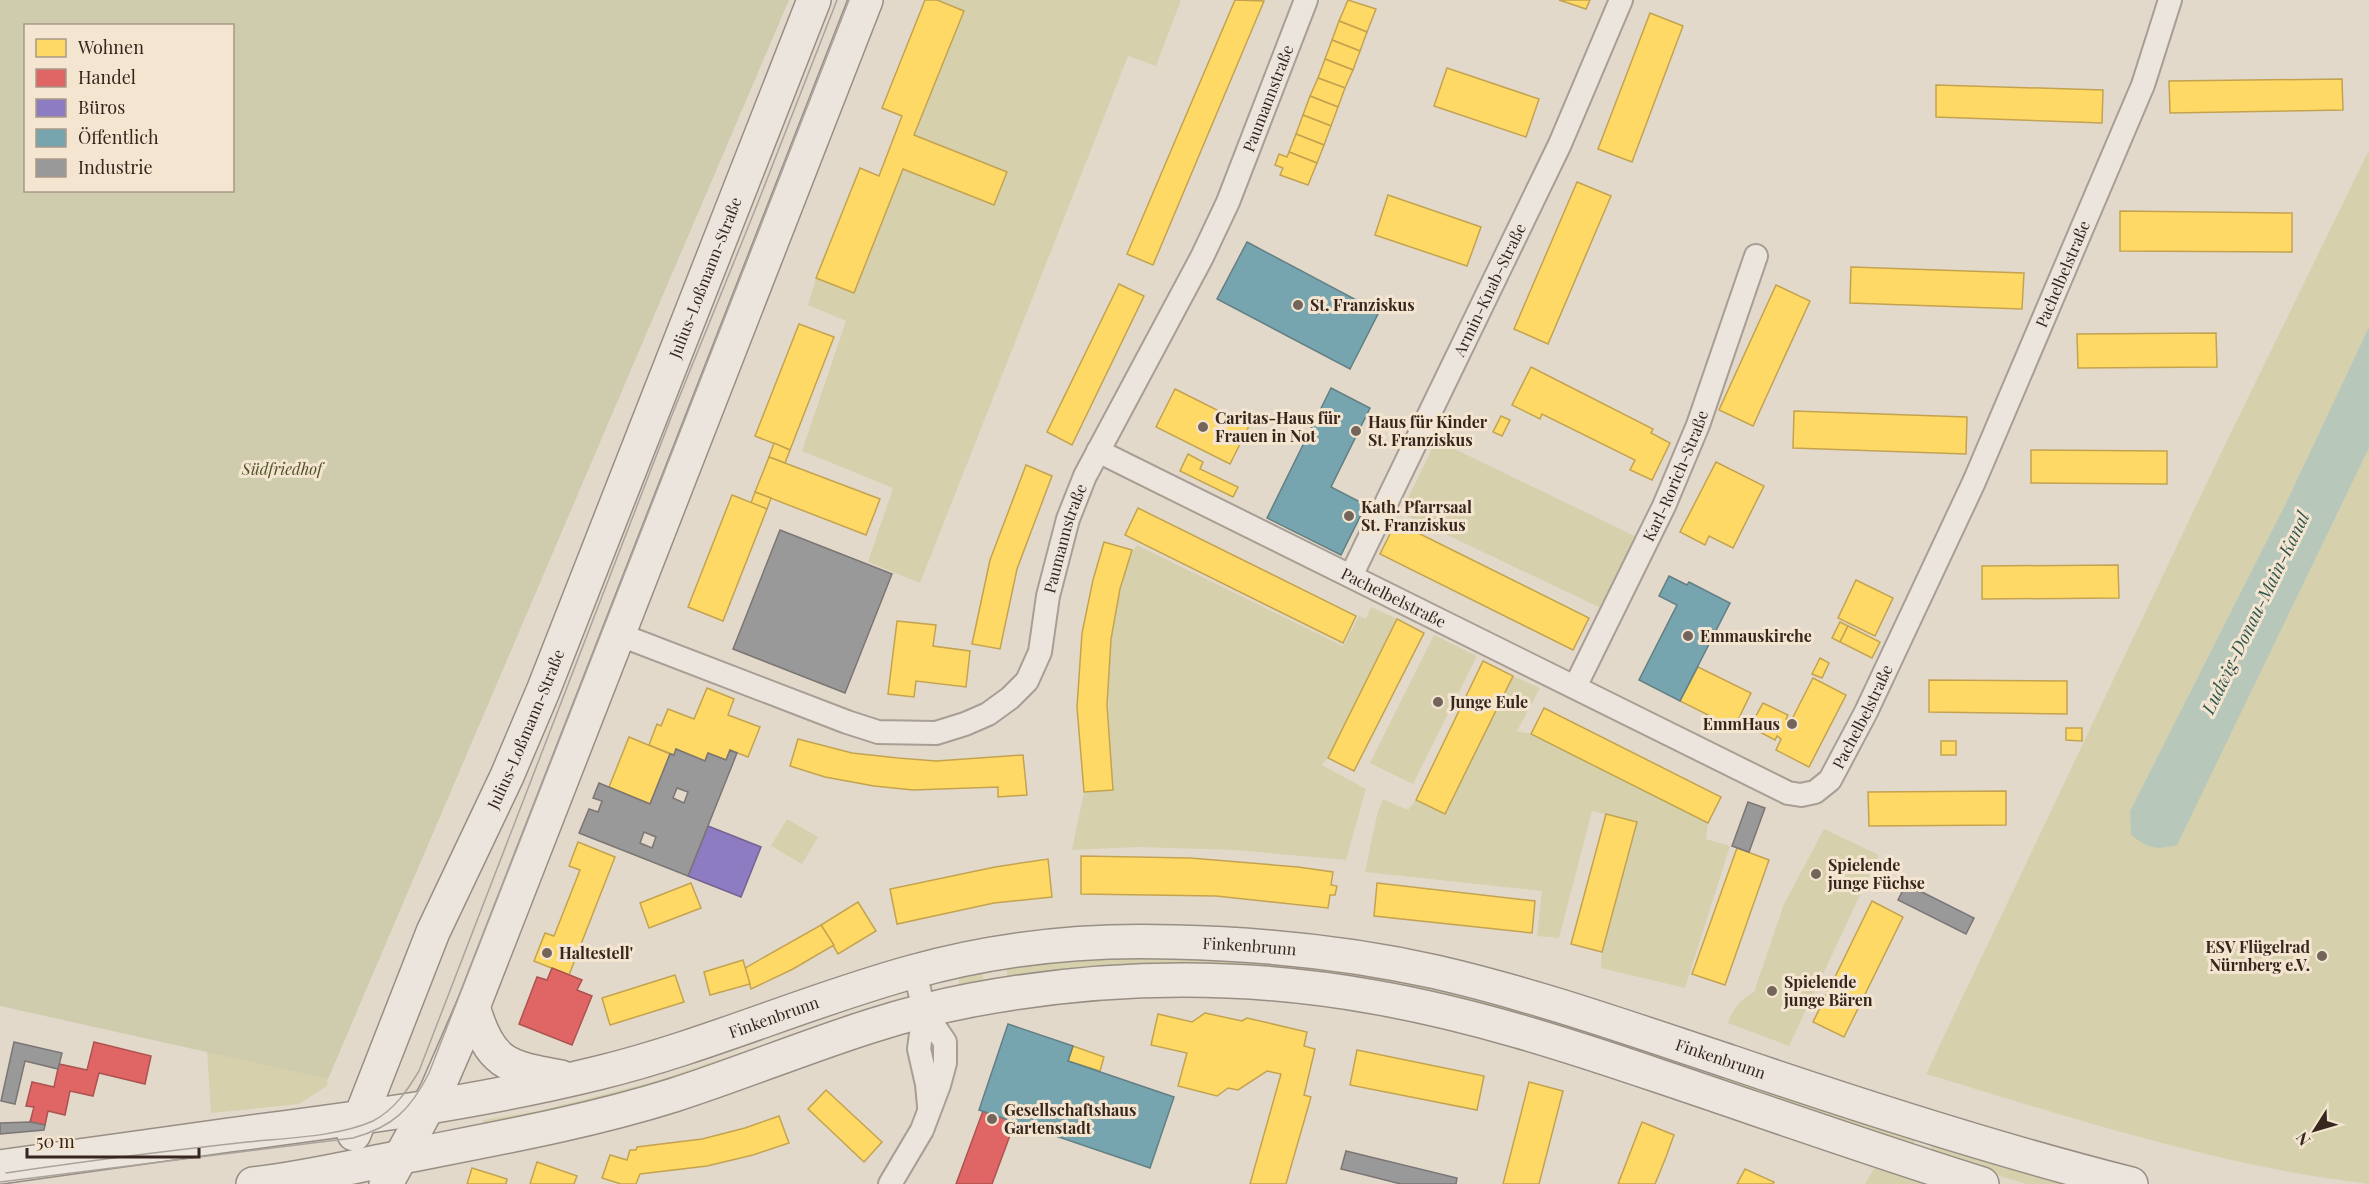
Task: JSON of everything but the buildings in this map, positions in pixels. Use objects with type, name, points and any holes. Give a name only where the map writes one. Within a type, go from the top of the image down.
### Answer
[{"type":"main road","name":"Julius-Loßmann-Straße","points":[[339,1177],[434,932],[531,721],[814,0]]},
{"type":"main road","points":[[394,1171],[428,1108],[473,1007],[866,0]]},
{"type":"main road","name":"Finkenbrunn","points":[[360,1118],[428,1108],[574,1079],[644,1061],[915,971],[960,960],[1015,950],[1065,945],[1143,942],[1247,945],[1392,963],[1436,972],[1531,998],[1930,1128],[2131,1184]]},
{"type":"main road","points":[[253,1184],[394,1171],[690,1090],[845,1035],[924,1011],[1029,990],[1146,980],[1246,981],[1357,994],[1466,1017],[1550,1041],[1982,1184]]},
{"type":"main road","points":[[473,1007],[488,1044],[510,1065],[574,1079]]},
{"type":"main road","points":[[0,1167],[360,1118]]},
{"type":"street","name":"Paumannstraße","points":[[618,633],[878,732],[936,733],[988,714],[1010,698],[1027,681],[1040,652],[1048,596],[1068,519],[1085,476],[1202,257],[1223,211],[1306,0]]},
{"type":"street","name":"Armin-Knab-Straße","points":[[1351,576],[1560,144],[1621,0]]},
{"type":"street","name":"Pachelbelstraße","points":[[1098,451],[1788,793],[1801,795],[1815,792],[1830,780],[1871,702],[1974,482],[2143,85],[2170,0]]},
{"type":"street","name":"Karl-Rorich-Straße","points":[[1575,687],[1664,506],[1687,453],[1756,256]]},
{"type":"street","points":[[890,1184],[922,1130],[945,1063],[945,1042],[924,1011],[915,971]]},
{"type":"shaded area","points":[[937,0],[1181,0],[1156,66],[1128,56],[920,583],[868,562],[893,488],[802,451],[846,321],[808,305],[816,278],[854,293],[903,169],[994,205],[1007,172],[914,135],[963,11]]},
{"type":"shaded area","points":[[2369,150],[2369,327],[2287,501],[2130,811],[2131,835],[2177,844],[2369,448],[2369,1184],[2257,1166],[2201,1153],[2090,1123],[1926,1074],[2222,451]]},
{"type":"shaded area","points":[[1436,440],[1639,538],[1605,610],[1401,513]]},
{"type":"shaded area","points":[[1137,545],[1343,646],[1359,616],[1366,619],[1371,607],[1397,619],[1328,758],[1322,765],[1366,789],[1346,860],[1235,850],[1138,847],[1072,850],[1084,792],[1113,790],[1108,710],[1112,631],[1129,561]]},
{"type":"shaded area","points":[[1434,635],[1477,656],[1413,784],[1370,763]]},
{"type":"shaded area","points":[[1513,676],[1540,688],[1517,731],[1531,734],[1708,823],[1706,839],[1730,846],[1685,988],[1601,968],[1602,952],[1637,823],[1592,811],[1559,938],[1537,936],[1542,891],[1365,872],[1377,815],[1383,799],[1408,810],[1416,800],[1445,814]]},
{"type":"shaded area","points":[[787,819],[818,837],[802,864],[771,846]]},
{"type":"shaded area","points":[[1824,829],[1879,855],[1789,1046],[1728,1023],[1738,1005],[1754,992],[1784,904]]},
{"type":"shaded area","points":[[1181,954],[1375,973],[1517,1006],[1700,1066],[1697,1075],[1515,1015],[1008,982],[1006,965],[1054,959]]},
{"type":"shaded area","points":[[982,970],[985,986],[963,989],[959,985],[959,977]]},
{"type":"shaded area","points":[[862,1011],[863,1017],[664,1085],[485,1128],[483,1120],[538,1111],[653,1082]]},
{"type":"shaded area","points":[[207,1051],[328,1079],[327,1086],[299,1104],[211,1113]]},
{"type":"shaded area","points":[[1716,1071],[1916,1137],[1912,1149],[1713,1080]]},
{"type":"shaded area","points":[[1933,1142],[2079,1184],[2027,1184],[1929,1155]]},
{"type":"shaded area","points":[[1875,1167],[1933,1184],[1865,1184]]},
{"type":"green space","name":"Südfriedhof","points":[[0,0],[789,0],[328,1079],[0,1006]]},
{"type":"water","name":"Ludwig-Donau-Main-Kanal","points":[[2369,327],[2369,448],[2177,845],[2163,848],[2148,846],[2131,835],[2130,811],[2287,501]]},
{"type":"tram line","points":[[6,1173],[126,1156],[311,1136],[343,1130],[381,1117],[394,1106],[410,1086],[419,1071],[672,415],[837,0]]},
{"type":"tram line","points":[[0,1182],[353,1138],[367,1134],[390,1122],[415,1097],[429,1073],[849,0]]},
{"type":"place","name":"St. Franziskus","points":[[1298,305]]},
{"type":"place","name":"Caritas-Haus für Frauen in Not","points":[[1203,427]]},
{"type":"place","name":"Haus für Kinder St. Franziskus","points":[[1356,431]]},
{"type":"place","name":"Kath. Pfarrsaal St. Franziskus","points":[[1349,516]]},
{"type":"place","name":"Emmauskirche","points":[[1688,636]]},
{"type":"place","name":"Junge Eule","points":[[1438,702]]},
{"type":"place","name":"EmmHaus","points":[[1792,724]]},
{"type":"place","name":"Spielende junge Füchse","points":[[1816,874]]},
{"type":"place","name":"Haltestell'","points":[[547,953]]},
{"type":"place","name":"ESV Flügelrad Nürnberg e.V.","points":[[2322,956]]},
{"type":"place","name":"Spielende junge Bären","points":[[1772,991]]},
{"type":"place","name":"Gesellschaftshaus Gartenstadt","points":[[992,1119]]}]
